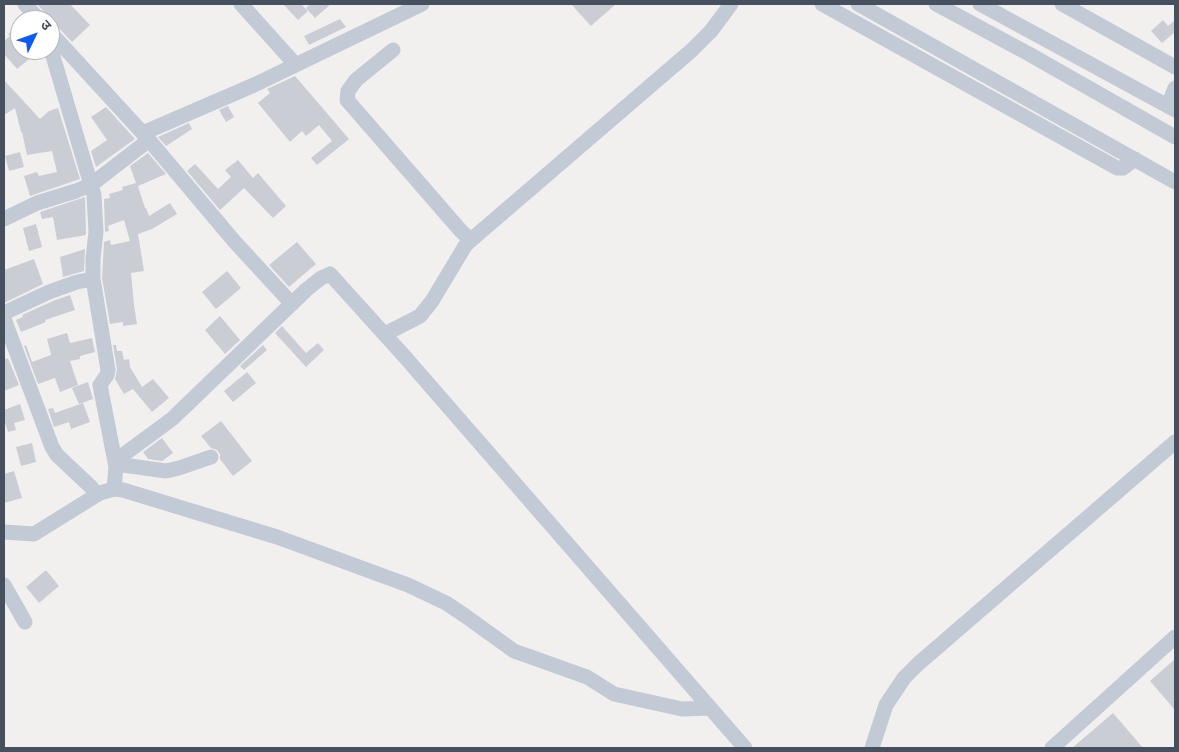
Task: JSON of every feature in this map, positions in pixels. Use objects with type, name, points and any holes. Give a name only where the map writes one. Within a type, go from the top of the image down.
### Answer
[{"type":"street","points":[[241,4],[295,64]]},
{"type":"street","points":[[4,219],[36,203],[92,184],[146,137],[422,4]]},
{"type":"street","points":[[385,334],[414,320],[424,311],[471,240],[692,50],[711,31],[731,4]]},
{"type":"street","points":[[822,4],[1117,168],[1123,168],[1135,159]]},
{"type":"street","points":[[858,4],[1175,182]]},
{"type":"street","points":[[936,4],[1029,54],[1175,137]]},
{"type":"street","points":[[980,4],[1171,108],[1175,88]]},
{"type":"street","points":[[1062,4],[1175,66]]},
{"type":"street","points":[[60,43],[146,137],[234,241],[292,304]]},
{"type":"street","points":[[393,50],[356,80],[348,91],[347,100],[461,231],[471,240]]},
{"type":"street","points":[[54,60],[94,195],[96,232],[93,259],[94,279],[108,370],[107,375],[101,382],[100,389],[116,463],[114,489]]},
{"type":"street","points":[[116,463],[184,408],[292,304],[321,278],[330,274],[385,334],[745,748]]},
{"type":"street","points":[[4,313],[49,292],[76,282],[94,279]]},
{"type":"street","points":[[4,319],[52,448],[57,456],[91,487],[97,496]]},
{"type":"street","points":[[872,748],[890,699],[904,678],[1175,442]]},
{"type":"street","points":[[116,463],[166,471],[211,457]]},
{"type":"street","points":[[4,532],[34,534],[97,496],[114,489],[174,505],[277,537],[408,585],[458,611],[514,651],[587,677],[614,694],[682,709],[710,708]]},
{"type":"street","points":[[4,585],[25,622]]},
{"type":"street","points":[[1052,748],[1175,637]]},
{"type":"building","points":[[37,4],[70,4],[90,25],[72,42],[60,29],[60,10],[42,10]]},
{"type":"building","points":[[283,4],[301,4],[308,11],[298,20]]},
{"type":"building","points":[[310,4],[331,4],[315,18],[306,8]]},
{"type":"building","points":[[571,4],[616,4],[591,26]]},
{"type":"building","points":[[340,19],[346,27],[309,45],[304,36]]},
{"type":"building","points":[[1163,20],[1168,26],[1175,20],[1175,32],[1162,43],[1151,31]]},
{"type":"building","points":[[10,36],[10,60],[28,60],[17,69],[4,54],[4,41]]},
{"type":"building","points":[[295,76],[349,139],[317,165],[311,158],[332,141],[319,125],[306,136],[302,131],[290,142],[258,103],[270,93],[267,89]]},
{"type":"building","points":[[4,80],[40,119],[49,111],[58,108],[80,179],[30,196],[24,176],[37,172],[39,176],[57,172],[52,151],[27,155],[15,108],[4,115]]},
{"type":"building","points":[[228,106],[234,117],[226,122],[219,110]]},
{"type":"building","points":[[106,107],[135,139],[96,167],[91,151],[107,140],[91,117]]},
{"type":"building","points":[[189,123],[192,129],[166,146],[158,137]]},
{"type":"building","points":[[20,152],[24,167],[9,171],[5,156]]},
{"type":"building","points":[[148,153],[166,174],[138,186],[145,208],[149,216],[170,203],[177,214],[152,229],[138,234],[144,271],[131,273],[137,324],[123,326],[123,322],[110,324],[102,278],[104,242],[110,240],[111,245],[130,241],[124,220],[108,226],[109,231],[105,232],[104,199],[110,198],[109,194],[123,190],[122,187],[136,183],[130,166]]},
{"type":"building","points":[[238,160],[253,178],[258,173],[286,206],[273,218],[244,188],[220,210],[187,171],[195,164],[218,189],[231,177],[225,170]]},
{"type":"building","points":[[85,197],[86,235],[57,240],[53,217],[42,219],[40,212]]},
{"type":"building","points":[[36,224],[42,247],[29,251],[23,228]]},
{"type":"building","points":[[297,242],[316,264],[289,287],[269,265]]},
{"type":"building","points":[[85,249],[84,271],[63,277],[60,257]]},
{"type":"building","points":[[34,259],[43,284],[4,303],[4,270]]},
{"type":"building","points":[[227,271],[241,288],[216,309],[202,292]]},
{"type":"building","points":[[70,295],[75,310],[45,320],[46,322],[21,332],[16,320],[23,317],[22,315]]},
{"type":"building","points":[[220,316],[240,340],[225,354],[205,330]]},
{"type":"building","points":[[282,326],[306,353],[318,343],[324,350],[306,367],[275,333]]},
{"type":"building","points":[[67,333],[70,343],[92,338],[95,352],[80,356],[80,359],[70,361],[78,385],[60,392],[55,378],[38,384],[24,346],[26,345],[32,362],[51,355],[47,339]]},
{"type":"building","points":[[113,345],[116,345],[117,351],[122,351],[124,360],[129,359],[130,367],[142,387],[153,379],[169,398],[152,412],[133,389],[124,394],[115,379],[117,369]]},
{"type":"building","points":[[263,345],[267,350],[244,370],[240,366]]},
{"type":"building","points":[[8,358],[19,385],[4,391],[4,360]]},
{"type":"building","points":[[247,372],[256,383],[233,402],[224,391]]},
{"type":"building","points":[[88,382],[93,399],[79,404],[72,388]]},
{"type":"building","points":[[83,403],[90,422],[71,429],[69,422],[54,427],[48,409],[53,408],[55,413]]},
{"type":"building","points":[[20,404],[25,420],[14,423],[16,430],[8,432],[4,419],[4,410]]},
{"type":"building","points":[[221,421],[252,461],[233,476],[220,459],[220,454],[217,450],[211,448],[201,436]]},
{"type":"building","points":[[162,438],[173,453],[162,461],[148,459],[143,452]]},
{"type":"building","points":[[32,443],[36,462],[21,466],[16,447]]},
{"type":"building","points":[[14,471],[22,498],[4,503],[4,474]]},
{"type":"building","points":[[46,570],[59,586],[39,603],[26,587]]},
{"type":"building","points":[[1175,659],[1175,710],[1150,681]]},
{"type":"building","points":[[1113,713],[1143,748],[1072,748]]}]
